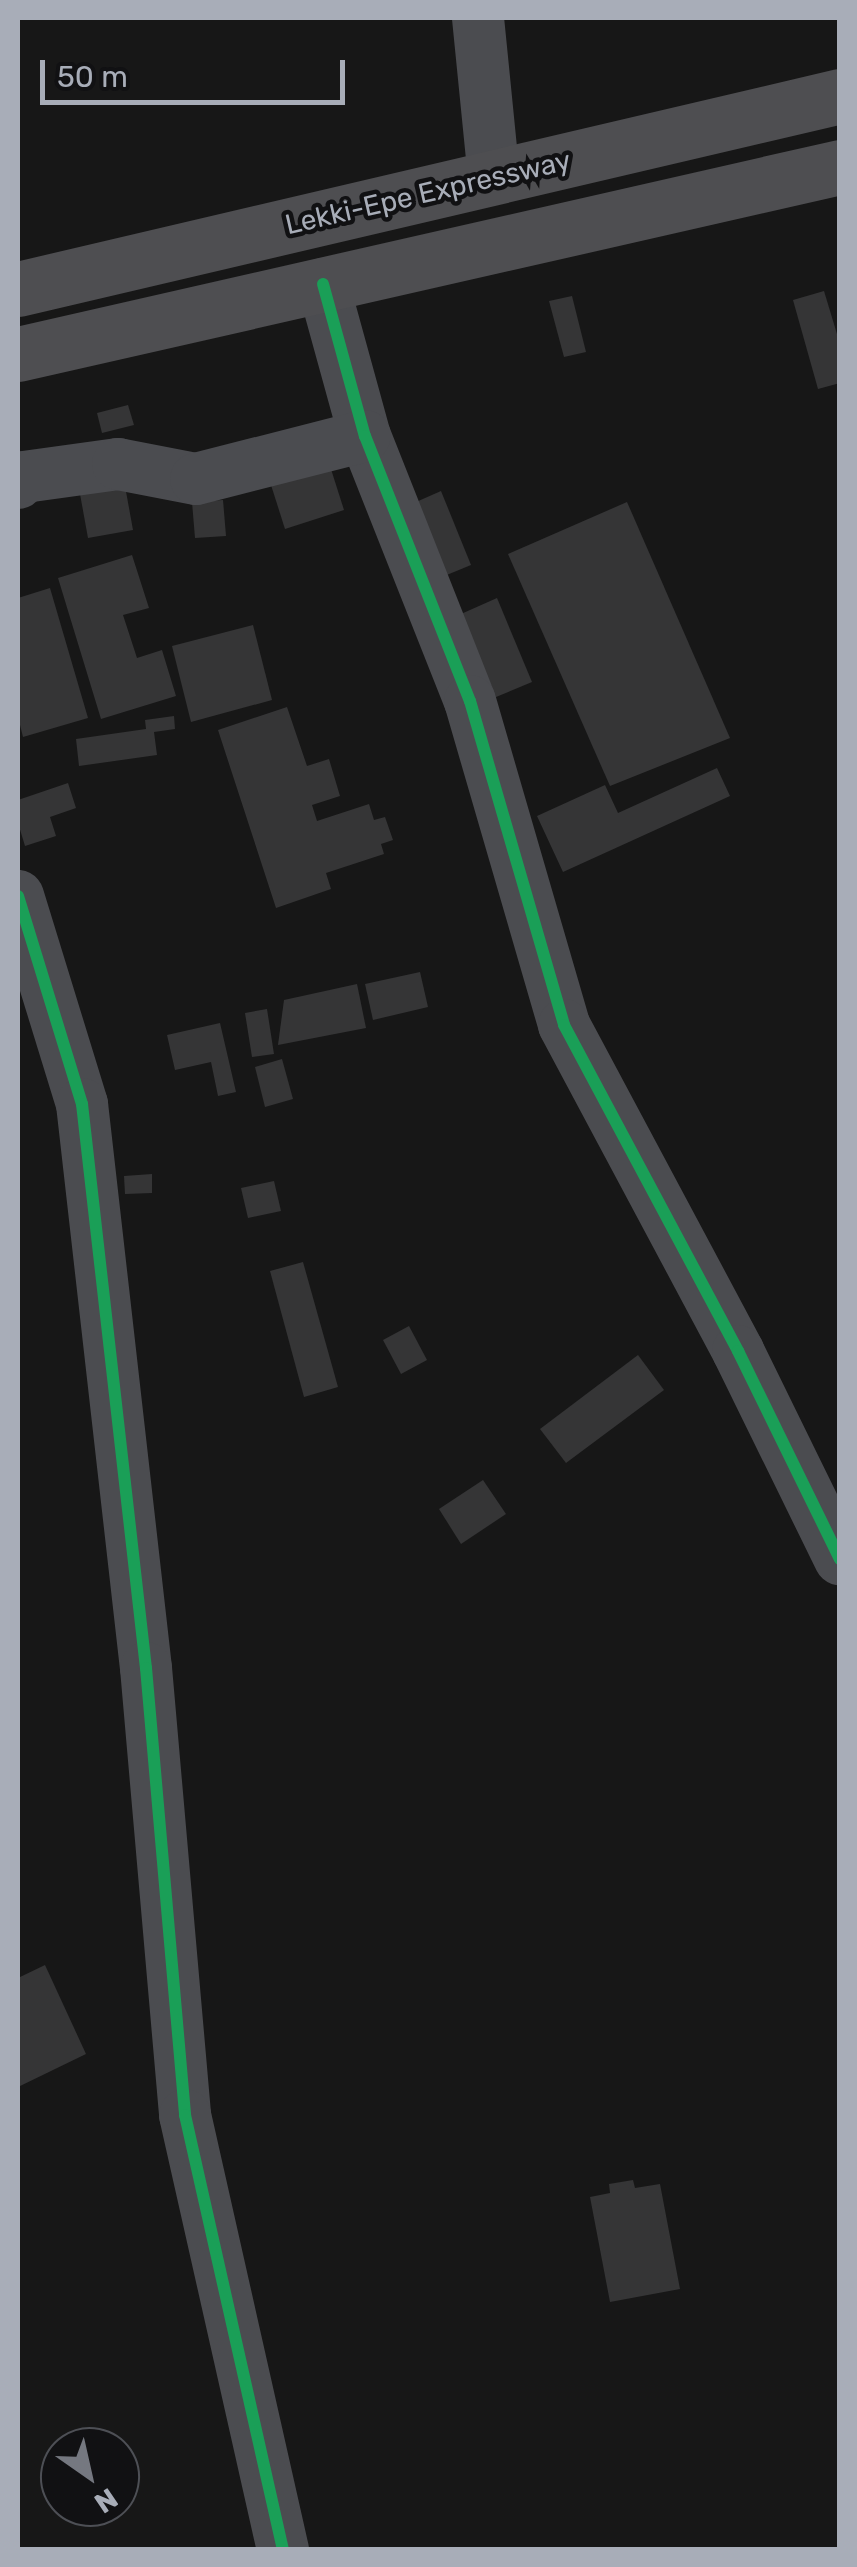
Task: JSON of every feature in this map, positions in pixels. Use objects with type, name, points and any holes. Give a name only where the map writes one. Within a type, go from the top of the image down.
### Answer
[{"type":"highway","name":"Lekki-Epe Expressway","points":[[18,289],[840,96]]},
{"type":"highway","points":[[18,354],[840,168]]},
{"type":"street","points":[[478,18],[494,178]]},
{"type":"street","points":[[324,284],[365,436],[470,701],[564,1025],[738,1351],[840,1559]]},
{"type":"street","points":[[18,483],[24,477],[118,464],[196,479],[365,436]]},
{"type":"street","points":[[18,896],[82,1104],[146,1668],[185,2115],[283,2550]]},
{"type":"building","points":[[824,291],[840,344],[840,383],[818,389],[793,300]]},
{"type":"building","points":[[572,296],[586,352],[564,357],[549,301]]},
{"type":"building","points":[[128,405],[134,425],[102,433],[97,413]]},
{"type":"building","points":[[330,466],[344,510],[285,529],[271,485]]},
{"type":"building","points":[[123,475],[133,530],[88,538],[78,483]]},
{"type":"building","points":[[441,491],[471,565],[437,579],[407,506]]},
{"type":"building","points":[[223,500],[226,536],[195,538],[192,502]]},
{"type":"building","points":[[627,502],[730,738],[610,786],[508,554]]},
{"type":"building","points":[[132,555],[149,608],[123,615],[137,658],[162,650],[176,696],[101,719],[58,578]]},
{"type":"building","points":[[50,588],[88,718],[23,737],[18,717],[18,598]]},
{"type":"building","points":[[497,598],[532,682],[496,697],[461,614]]},
{"type":"building","points":[[253,625],[272,700],[191,722],[172,646]]},
{"type":"building","points":[[287,707],[307,766],[329,759],[340,796],[312,805],[317,821],[369,804],[374,820],[385,817],[393,840],[381,844],[384,854],[326,873],[331,889],[276,908],[218,730]]},
{"type":"building","points":[[174,716],[175,729],[154,732],[157,755],[79,766],[76,739],[146,729],[145,720]]},
{"type":"building","points":[[717,768],[730,796],[563,872],[537,816],[605,785],[618,813]]},
{"type":"building","points":[[68,783],[76,808],[50,817],[56,836],[25,846],[18,823],[18,800]]},
{"type":"building","points":[[420,972],[428,1007],[373,1020],[365,984]]},
{"type":"building","points":[[357,984],[366,1028],[278,1045],[284,1000]]},
{"type":"building","points":[[267,1009],[274,1054],[252,1057],[245,1013]]},
{"type":"building","points":[[220,1023],[236,1092],[218,1096],[211,1062],[175,1070],[167,1035]]},
{"type":"building","points":[[282,1059],[293,1099],[265,1107],[255,1067]]},
{"type":"building","points":[[152,1174],[152,1193],[125,1194],[124,1176]]},
{"type":"building","points":[[274,1181],[281,1211],[248,1218],[241,1188]]},
{"type":"building","points":[[303,1262],[338,1387],[304,1397],[270,1271]]},
{"type":"building","points":[[409,1326],[427,1360],[401,1374],[383,1340]]},
{"type":"building","points":[[638,1355],[664,1390],[566,1463],[540,1429]]},
{"type":"building","points":[[483,1480],[506,1514],[461,1544],[439,1509]]},
{"type":"building","points":[[45,1965],[86,2054],[18,2087],[18,1978]]},
{"type":"building","points":[[633,2180],[635,2188],[660,2184],[680,2289],[610,2302],[590,2197],[610,2193],[609,2184]]},
{"type":"cycle path","points":[[323,284],[365,436],[470,701],[564,1025],[738,1351],[840,1559]]},
{"type":"cycle path","points":[[18,896],[82,1104],[146,1668],[185,2115],[283,2550]]}]
